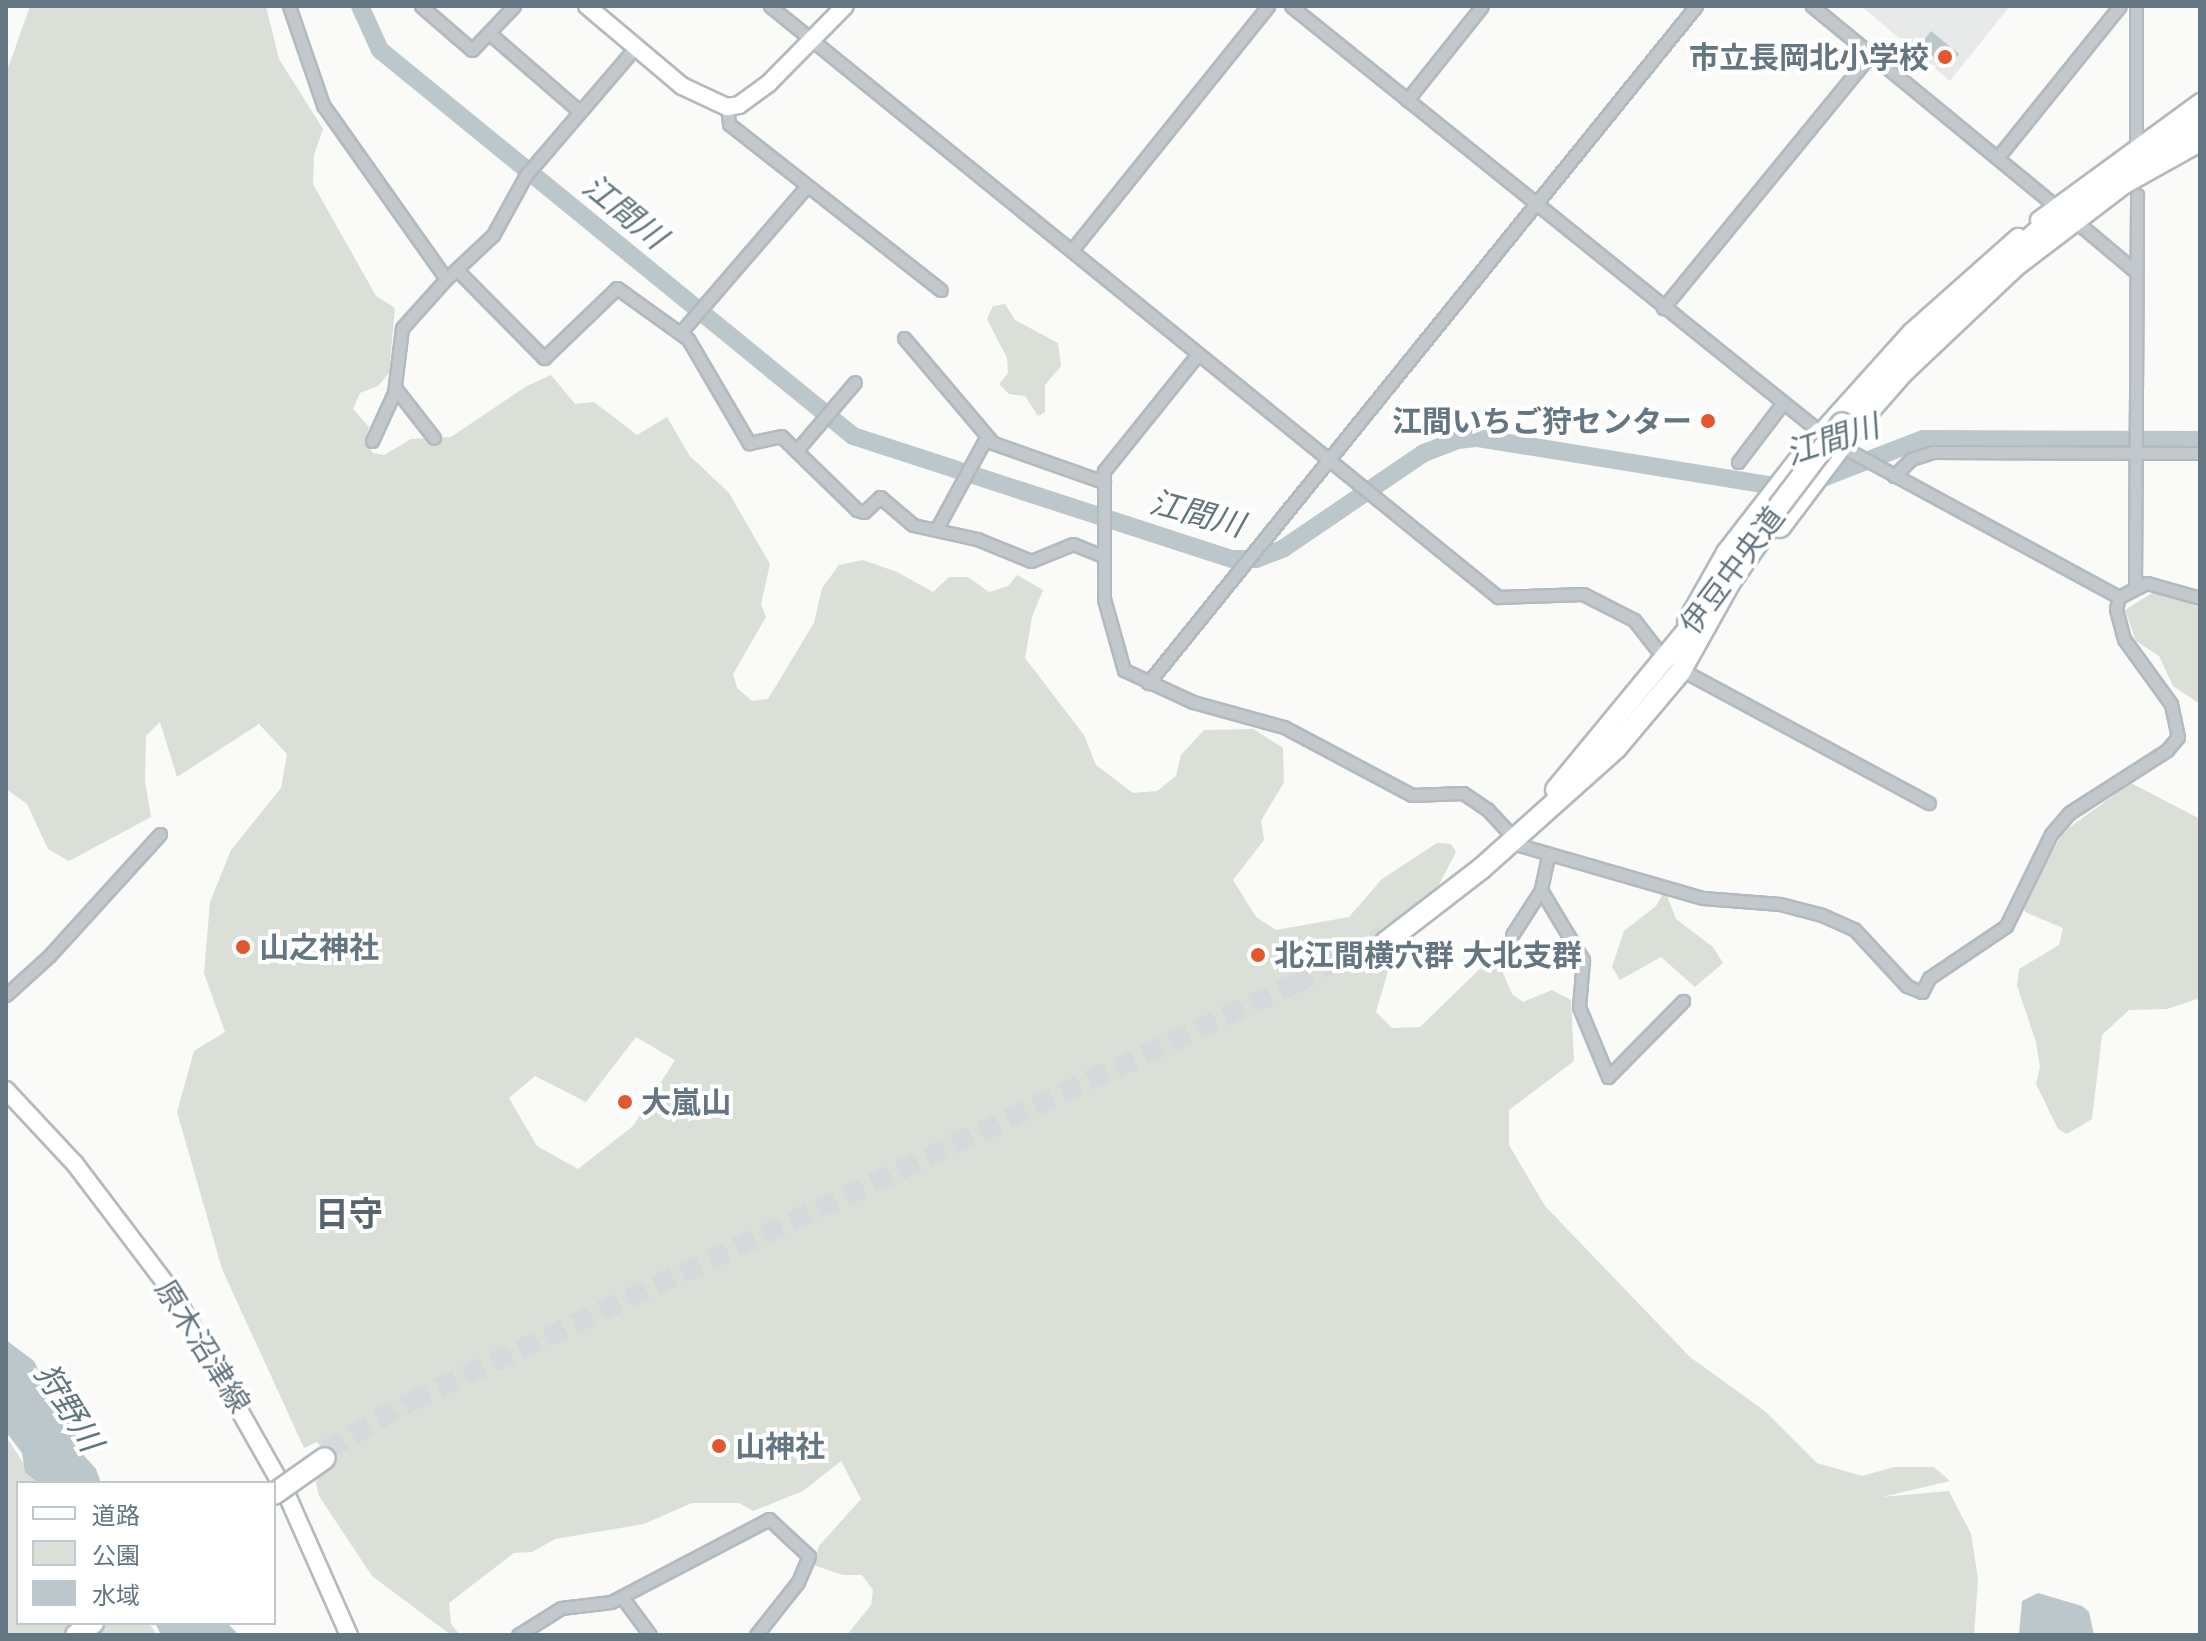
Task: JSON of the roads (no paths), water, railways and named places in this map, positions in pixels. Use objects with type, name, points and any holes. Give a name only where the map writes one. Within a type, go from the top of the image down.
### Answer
[{"type":"highway","name":"伊豆中央道","points":[[1843,442],[1934,323],[2044,226],[2200,122]]},
{"type":"highway","name":"伊豆中央道","points":[[1384,939],[1482,868],[1616,748],[1673,681],[1685,645],[1782,504],[1843,442],[1939,327],[2013,262],[2127,174],[2200,128]]},
{"type":"highway","points":[[1782,504],[1800,460],[1820,433]]},
{"type":"highway","points":[[1782,504],[1843,442]]},
{"type":"highway","points":[[276,1486],[326,1454],[276,1492]]},
{"type":"main road","points":[[587,6],[682,86],[727,107],[751,97],[815,41],[845,6]]},
{"type":"main road","points":[[1820,433],[1962,283],[2062,202],[2200,102]]},
{"type":"main road","points":[[1843,442],[1904,374],[2016,268],[2125,185],[2200,143]]},
{"type":"main road","name":"原木沼津線","points":[[6,1090],[75,1164],[173,1293],[286,1493],[349,1635]]},
{"type":"street","points":[[289,6],[323,105],[446,279]]},
{"type":"street","points":[[421,6],[472,50],[514,6]]},
{"type":"street","points":[[770,6],[1498,597],[1583,594],[1634,620],[1656,648]]},
{"type":"street","points":[[1072,250],[1268,6]]},
{"type":"street","points":[[1291,6],[1820,433],[1843,442],[1888,473],[2119,597]]},
{"type":"street","points":[[1407,100],[1482,6]]},
{"type":"street","points":[[1148,683],[1236,570],[1696,6]]},
{"type":"street","points":[[1812,6],[2052,203]]},
{"type":"street","points":[[1998,157],[2120,6]]},
{"type":"street","points":[[2136,6],[2136,144]]},
{"type":"street","points":[[489,33],[579,111]]},
{"type":"street","points":[[372,441],[395,388],[402,328],[412,311],[496,231],[529,170],[635,48]]},
{"type":"street","points":[[1663,308],[1871,54]]},
{"type":"street","points":[[727,107],[729,124],[941,290]]},
{"type":"street","points":[[681,332],[806,187]]},
{"type":"street","points":[[2135,585],[2137,195]]},
{"type":"street","points":[[2079,224],[2135,271]]},
{"type":"street","points":[[457,270],[544,358],[617,288],[681,332],[745,439],[752,445],[778,435],[857,510],[864,512],[880,497],[910,523],[1031,561],[1073,544],[1103,556]]},
{"type":"street","points":[[904,338],[986,438],[1012,452],[1104,482]]},
{"type":"street","points":[[1198,354],[1107,464],[1104,482],[1104,599],[1121,665],[1148,683],[1193,702],[1273,722],[1412,795],[1463,793],[1487,809],[1509,833]]},
{"type":"street","points":[[797,450],[855,382]]},
{"type":"street","points":[[395,388],[434,438]]},
{"type":"street","points":[[1738,462],[1782,404]]},
{"type":"street","points":[[936,530],[986,438]]},
{"type":"street","points":[[1888,473],[1911,459],[1932,452],[2134,450],[2200,453]]},
{"type":"street","points":[[1519,845],[1548,856],[1661,882],[1703,898],[1780,904],[1822,915],[1854,929],[1907,986],[1922,992],[1929,978],[2006,926],[2051,834],[2069,813],[2167,750],[2178,737],[2171,704],[2124,639],[2116,609],[2119,597],[2135,585],[2162,584],[2200,598]]},
{"type":"street","points":[[1691,675],[1929,803]]},
{"type":"street","points":[[6,995],[49,956],[160,834]]},
{"type":"street","points":[[1512,935],[1541,890],[1548,856]]},
{"type":"street","points":[[1541,890],[1583,960],[1579,1007],[1608,1077],[1683,1001]]},
{"type":"street","points":[[518,1635],[561,1608],[593,1608],[622,1597],[769,1519],[809,1556],[798,1582],[756,1635]]},
{"type":"street","points":[[622,1597],[650,1635]]},
{"type":"water","points":[[1931,31],[1959,54],[1947,69],[1919,46]]},
{"type":"water","points":[[6,1340],[34,1361],[57,1406],[75,1423],[79,1450],[96,1469],[100,1481],[36,1481],[25,1472],[22,1453],[6,1432]]},
{"type":"water","points":[[2038,1593],[2082,1606],[2089,1612],[2094,1635],[2019,1635],[2022,1601]]},
{"type":"water","points":[[156,1625],[229,1625],[239,1635],[161,1635]]},
{"type":"waterway","name":"江間川","points":[[360,6],[380,50],[853,436],[1232,559],[1256,559],[1284,548],[1424,453],[1458,440],[1478,438],[1794,489],[1923,439],[2200,440]]},
{"type":"tunnel","points":[[326,1450],[411,1401],[1294,984],[1383,936]]},
{"type":"place","name":"市立長岡北小学校","points":[[1945,57]]},
{"type":"place","name":"江間いちご狩センター","points":[[1708,421]]},
{"type":"place","name":"山之神社","points":[[243,947]]},
{"type":"place","name":"北江間横穴群 大北支群","points":[[1258,955]]},
{"type":"place","name":"大嵐山","points":[[625,1102]]},
{"type":"place","name":"山神社","points":[[719,1446]]},
{"type":"district","name":"日守","points":[[349,1214]]},
{"type":"water label","name":"狩野川","points":[[69,1407]]}]
